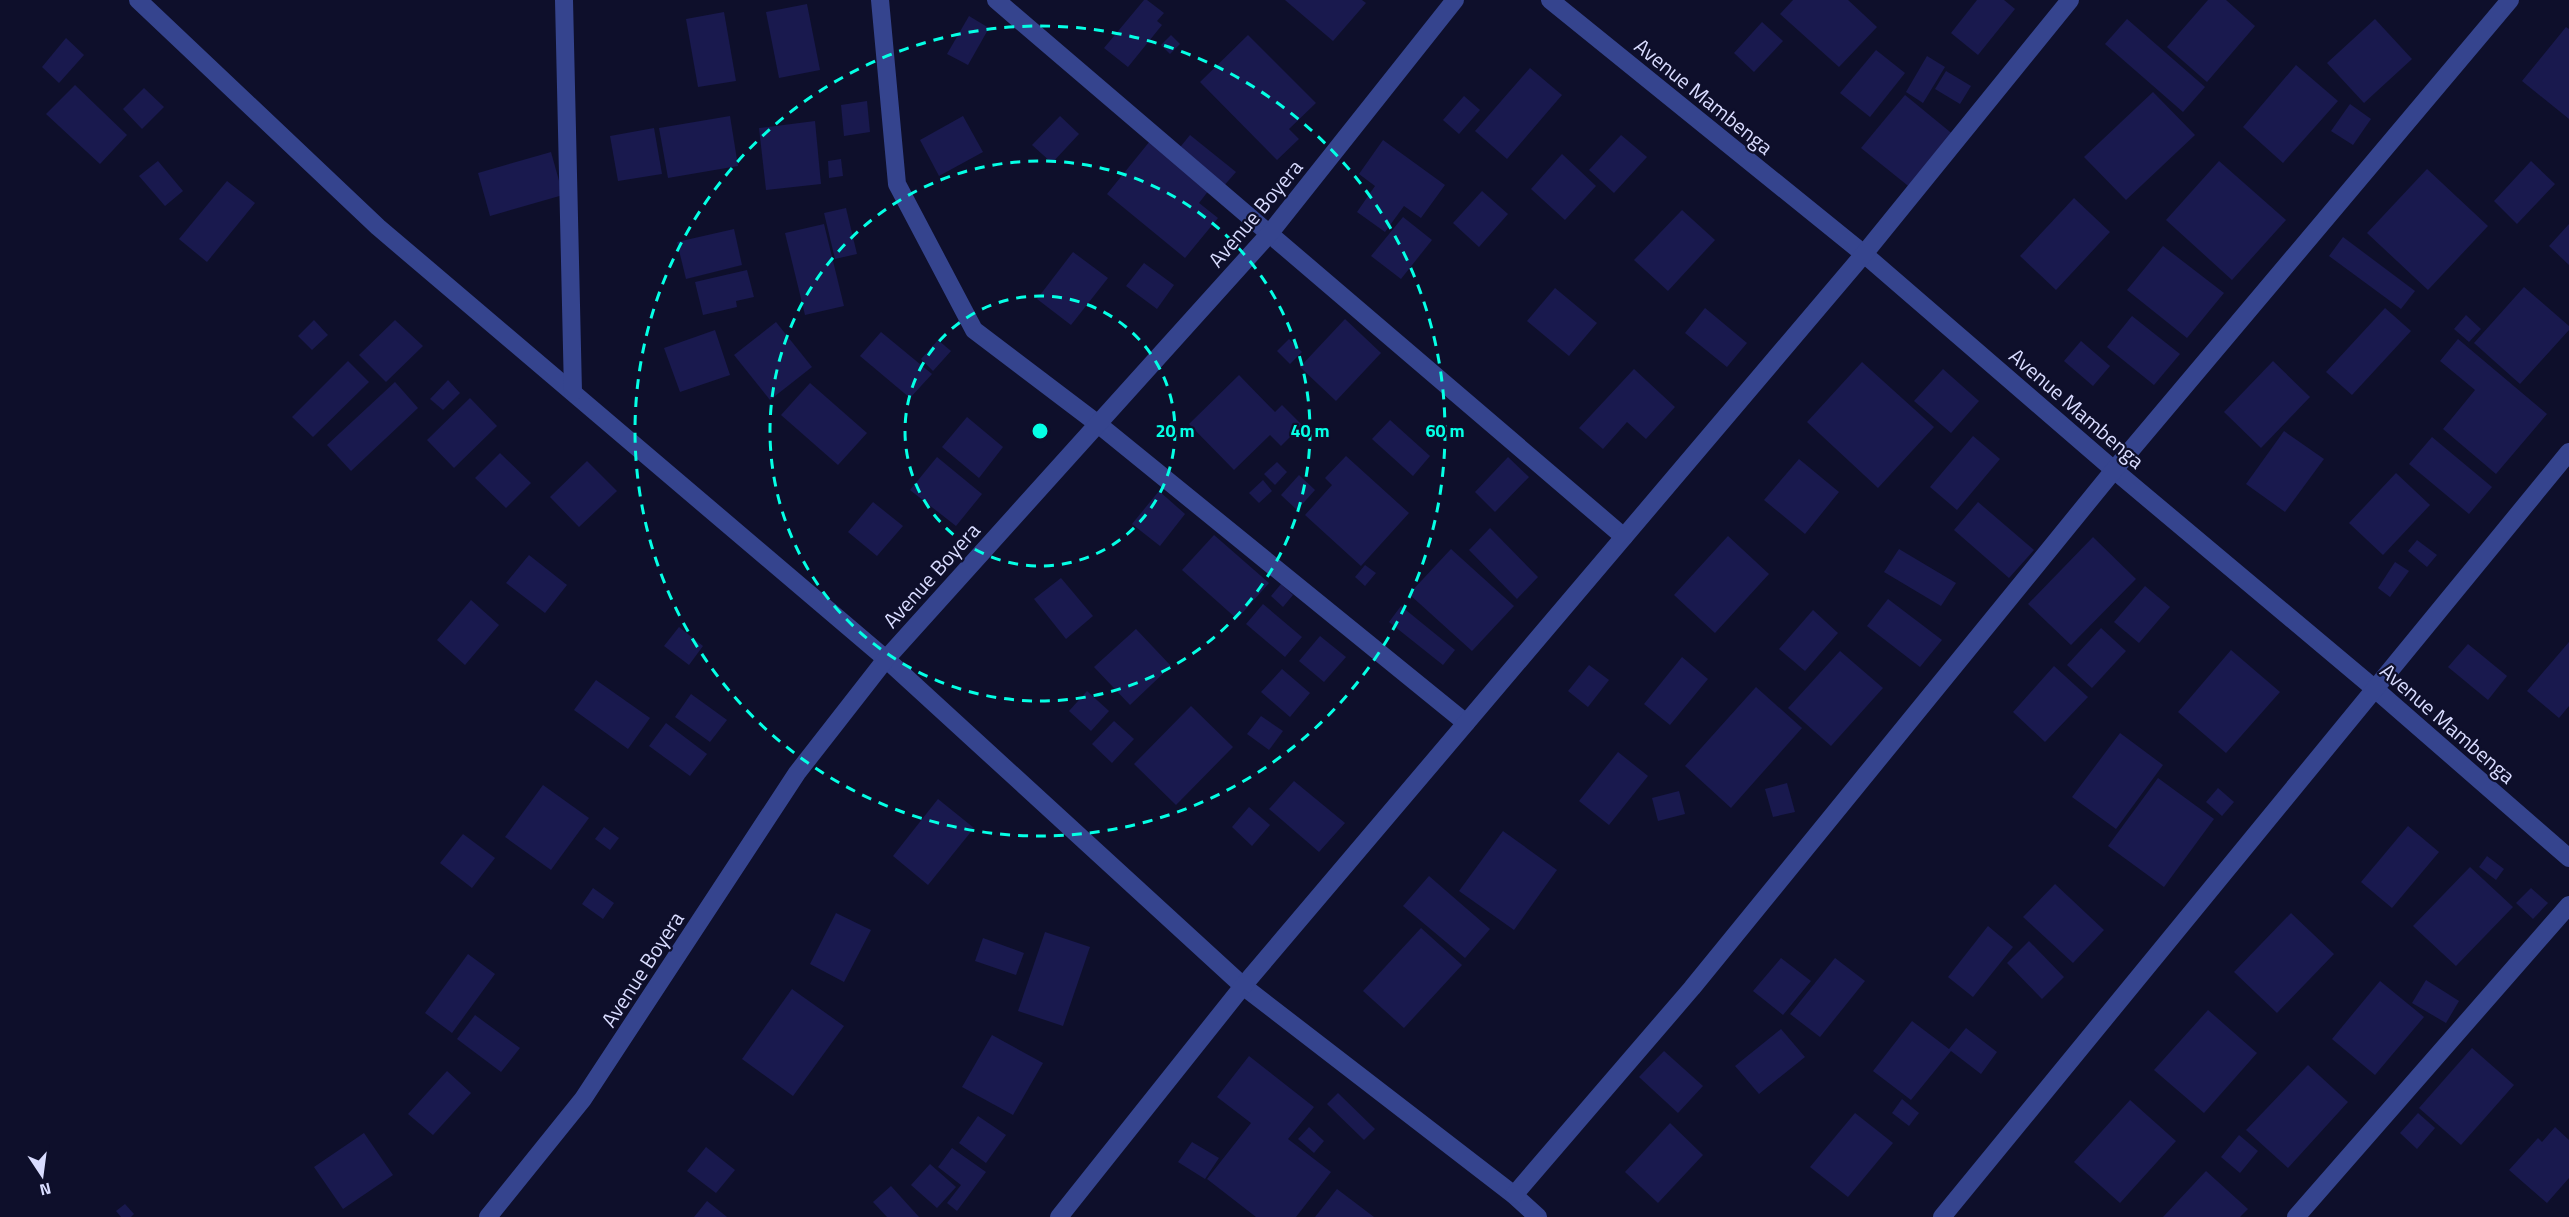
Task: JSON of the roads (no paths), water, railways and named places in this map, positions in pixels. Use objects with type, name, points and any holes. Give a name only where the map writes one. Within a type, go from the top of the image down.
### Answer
[{"type":"street","points":[[138,0],[378,227],[886,658],[1243,986],[1514,1195],[1538,1217]]},
{"type":"street","points":[[564,0],[573,392]]},
{"type":"street","points":[[880,0],[897,184],[974,330],[1098,424],[1466,723]]},
{"type":"street","points":[[996,0],[1624,537]]},
{"type":"street","name":"Avenue Boyera","points":[[488,1217],[583,1099],[797,773],[886,658],[1270,233],[1455,0]]},
{"type":"street","name":"Avenue Mambenga","points":[[1550,0],[1864,254],[2114,470],[2375,689],[2569,858]]},
{"type":"street","points":[[1059,1217],[1243,986],[1864,254],[2070,0]]},
{"type":"street","points":[[1514,1195],[1692,988],[2114,470],[2510,0]]},
{"type":"street","points":[[1942,1217],[2569,452]]},
{"type":"street","points":[[2296,1217],[2569,905]]}]
